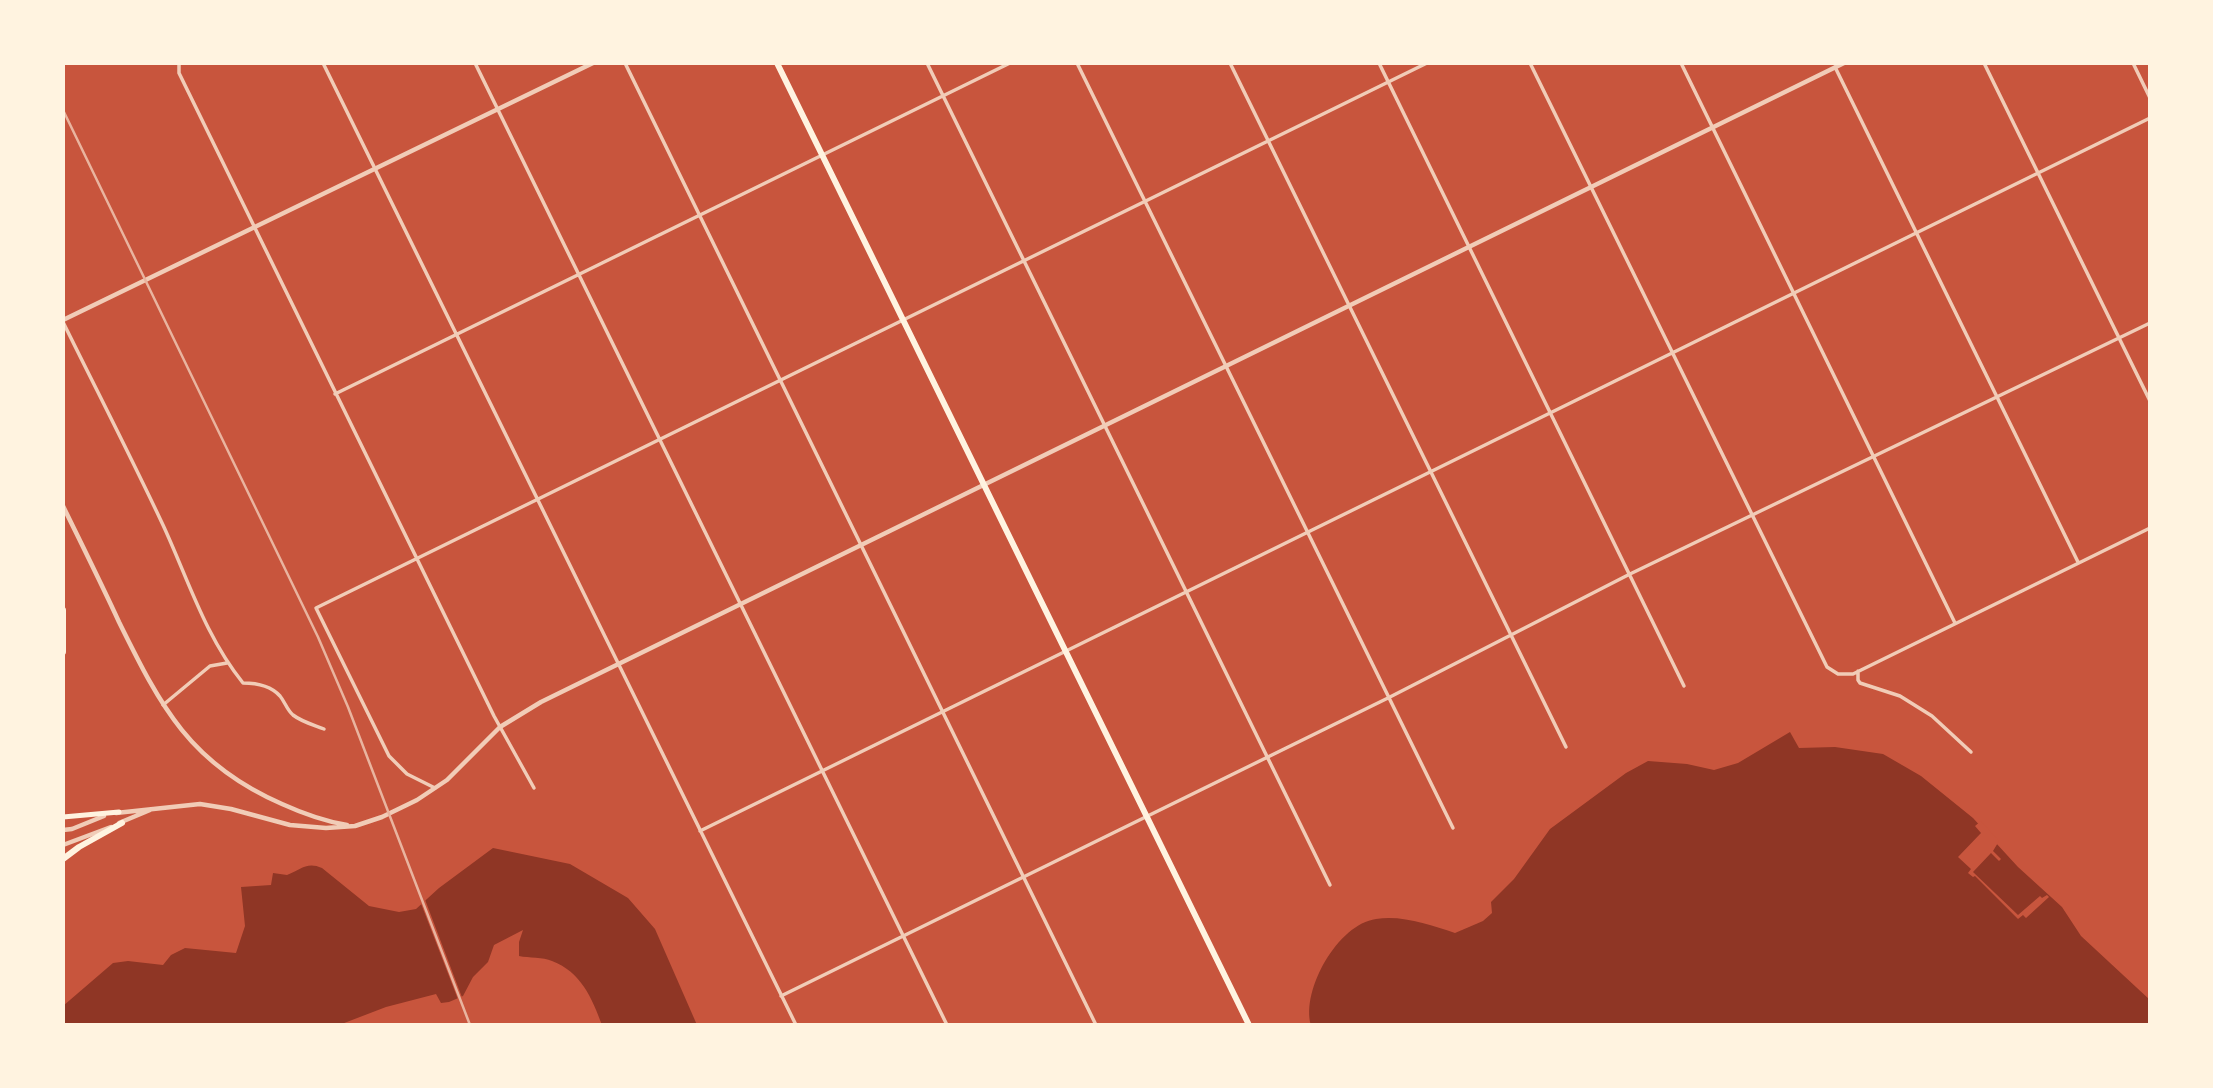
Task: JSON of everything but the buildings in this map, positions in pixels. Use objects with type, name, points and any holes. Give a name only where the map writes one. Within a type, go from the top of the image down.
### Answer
[{"type":"main road","points":[[777,63],[1249,1025]]},
{"type":"main road","points":[[63,610],[63,652]]},
{"type":"main road","points":[[63,817],[119,812]]},
{"type":"main road","points":[[63,859],[122,822]]},
{"type":"street","points":[[179,63],[178,73],[500,727],[534,789]]},
{"type":"street","points":[[323,63],[796,1025]]},
{"type":"street","points":[[475,63],[947,1025]]},
{"type":"street","points":[[324,729],[303,722],[291,713],[280,696],[272,690],[257,683],[243,682],[227,663],[202,617],[163,526],[63,321],[593,63]]},
{"type":"street","points":[[625,63],[1096,1025]]},
{"type":"street","points":[[927,63],[1330,885]]},
{"type":"street","points":[[335,394],[1010,63]]},
{"type":"street","points":[[1077,63],[1452,828]]},
{"type":"street","points":[[1230,63],[1566,747]]},
{"type":"street","points":[[1379,63],[1684,685]]},
{"type":"street","points":[[435,788],[407,774],[389,756],[316,608],[1427,63]]},
{"type":"street","points":[[1530,63],[1827,667],[1838,674],[1846,675],[1858,671],[2150,528]]},
{"type":"street","points":[[1681,63],[1955,623]]},
{"type":"street","points":[[63,830],[119,812],[200,804],[223,807],[290,825],[326,828],[355,826],[382,817],[417,800],[447,780],[500,727],[541,702],[1713,128],[1834,65],[1844,63]]},
{"type":"street","points":[[1984,63],[2150,401]]},
{"type":"street","points":[[2133,63],[2150,98]]},
{"type":"street","points":[[1834,65],[2078,563]]},
{"type":"street","points":[[700,831],[2150,118]]},
{"type":"street","points":[[781,996],[1388,698],[1630,574],[2150,323]]},
{"type":"street","points":[[63,506],[143,670],[163,705],[196,748],[239,782],[306,815],[355,826]]},
{"type":"street","points":[[163,705],[209,666],[227,663]]},
{"type":"street","points":[[1858,671],[1860,683],[1900,696],[1932,716],[1971,752]]},
{"type":"street","points":[[63,845],[153,809]]},
{"type":"shaded area","points":[[1790,732],[1799,748],[1835,747],[1883,754],[1921,776],[1973,818],[2018,867],[2062,907],[2081,936],[2150,1000],[2150,1025],[1311,1025],[1309,1011],[1317,977],[1336,946],[1348,933],[1362,924],[1376,919],[1396,918],[1455,933],[1483,921],[1492,913],[1491,902],[1514,879],[1550,829],[1626,773],[1648,761],[1687,764],[1714,770],[1738,763]]},
{"type":"shaded area","points":[[493,848],[570,864],[628,898],[655,929],[697,1025],[602,1025],[584,987],[571,972],[548,960],[519,956],[519,942],[523,930],[494,945],[488,962],[473,977],[463,996],[441,1003],[436,994],[386,1007],[339,1025],[63,1025],[63,1006],[113,963],[128,961],[163,965],[171,955],[185,948],[236,953],[245,926],[241,887],[271,885],[273,873],[287,875],[304,867],[317,866],[369,906],[399,912],[416,909],[439,888]]},
{"type":"pier","points":[[1981,821],[1999,841],[1993,851],[2001,859],[1999,861],[1991,853],[1973,872],[2018,915],[2040,896],[2049,897],[2026,918],[2023,915],[2018,919],[1975,876],[1968,873],[1971,869],[1958,857],[1981,833],[1975,826]]},
{"type":"pier","points":[[424,897],[463,1000],[459,1002],[420,901]]},
{"type":"railway","points":[[63,110],[318,637],[348,707],[470,1025]]}]
